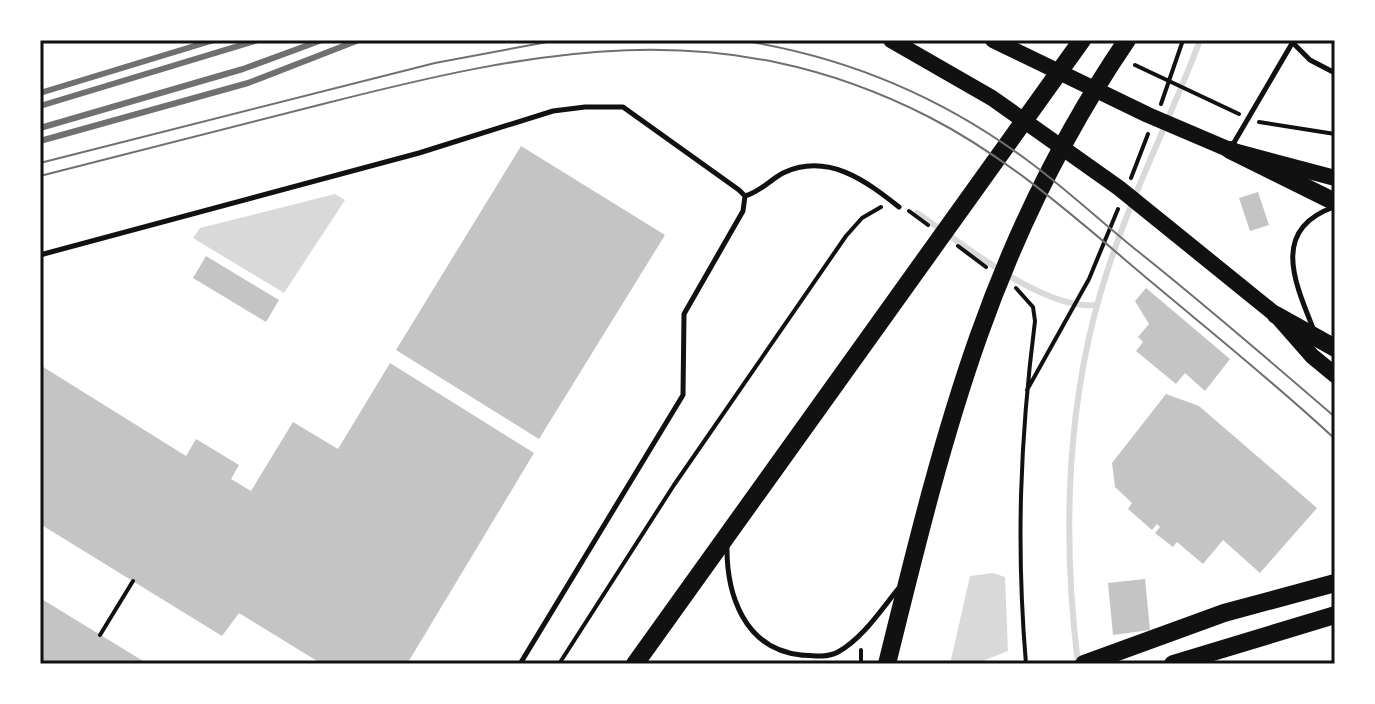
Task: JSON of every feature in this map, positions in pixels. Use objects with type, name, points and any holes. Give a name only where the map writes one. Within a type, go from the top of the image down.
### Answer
[{"type":"highway","points":[[635,664],[1082,40]]},
{"type":"highway","points":[[887,664],[947,428],[984,314],[1026,212],[1050,165],[1127,40]]},
{"type":"highway","points":[[1230,150],[1335,204]]},
{"type":"highway","points":[[1276,315],[1335,348]]},
{"type":"highway","points":[[1084,664],[1224,613],[1335,583]]},
{"type":"highway","points":[[1173,664],[1335,615]]},
{"type":"main road","points":[[891,40],[992,98],[1122,190],[1276,315],[1312,356],[1335,375]]},
{"type":"main road","points":[[993,40],[1151,122],[1179,129],[1230,150],[1335,178]]},
{"type":"lane","points":[[1230,150],[1293,41],[1310,60],[1335,73]]},
{"type":"lane","points":[[40,255],[419,153],[553,111],[585,107],[623,107],[745,196]]},
{"type":"lane","points":[[745,196],[783,173],[823,165],[862,179],[899,207]]},
{"type":"lane","points":[[520,664],[683,395],[684,314],[743,211],[745,196]]},
{"type":"lane","points":[[1316,336],[1293,272],[1291,251],[1300,229],[1318,213],[1335,204]]},
{"type":"lane","points":[[728,535],[727,574],[733,599],[744,622],[769,644],[788,654],[818,657],[837,653],[862,632],[908,577]]},
{"type":"path","points":[[1122,190],[1183,40]]},
{"type":"path","points":[[1135,65],[1247,118],[1273,126],[1335,134]]},
{"type":"path","points":[[559,664],[674,485],[846,236],[868,213],[884,207],[899,207],[933,229]]},
{"type":"path","points":[[1024,395],[1089,279],[1119,207]]},
{"type":"path","points":[[945,237],[995,272]]},
{"type":"path","points":[[1007,281],[1028,300],[1035,314],[1024,395],[1020,566],[1026,664]]},
{"type":"path","points":[[100,635],[133,581]]},
{"type":"shaded area","points":[[335,194],[345,200],[284,293],[193,238],[200,228]]},
{"type":"shaded area","points":[[993,573],[1005,577],[1008,651],[975,664],[950,664],[970,576]]},
{"type":"building","points":[[521,146],[665,235],[539,439],[396,350]]},
{"type":"building","points":[[1258,192],[1269,225],[1250,231],[1239,198]]},
{"type":"building","points":[[206,256],[279,300],[266,322],[193,278]]},
{"type":"building","points":[[1146,288],[1230,359],[1205,391],[1185,373],[1176,384],[1136,351],[1143,342],[1138,337],[1149,324],[1135,301]]},
{"type":"building","points":[[390,363],[534,453],[407,664],[322,664],[239,613],[222,636],[40,524],[40,365],[186,456],[196,439],[239,465],[231,479],[251,491],[293,422],[338,449]]},
{"type":"building","points":[[1166,394],[1199,406],[1317,508],[1260,573],[1223,540],[1203,564],[1177,542],[1173,547],[1155,533],[1160,527],[1157,524],[1152,530],[1128,509],[1132,503],[1115,487],[1112,463]]},
{"type":"building","points":[[1145,579],[1150,630],[1113,635],[1108,583]]},
{"type":"building","points":[[40,598],[148,664],[40,664]]},
{"type":"waterway","points":[[1078,664],[1069,516],[1071,466],[1083,368],[1093,319],[1117,243],[1200,40]]},
{"type":"waterway","points":[[917,213],[979,257],[1028,286],[1076,304],[1097,305]]},
{"type":"tram line","points":[[40,163],[435,63],[558,40]]},
{"type":"tram line","points":[[739,40],[778,47],[854,68],[926,99],[995,137],[1055,182],[1335,417]]},
{"type":"tram line","points":[[40,176],[399,85],[552,56],[627,50],[701,52],[776,62],[852,84],[929,117],[988,152],[1070,214],[1335,439]]},
{"type":"railway","points":[[40,93],[214,40]]},
{"type":"railway","points":[[40,106],[258,40]]},
{"type":"railway","points":[[40,128],[243,69],[322,40]]},
{"type":"railway","points":[[40,141],[248,83],[359,40]]}]
